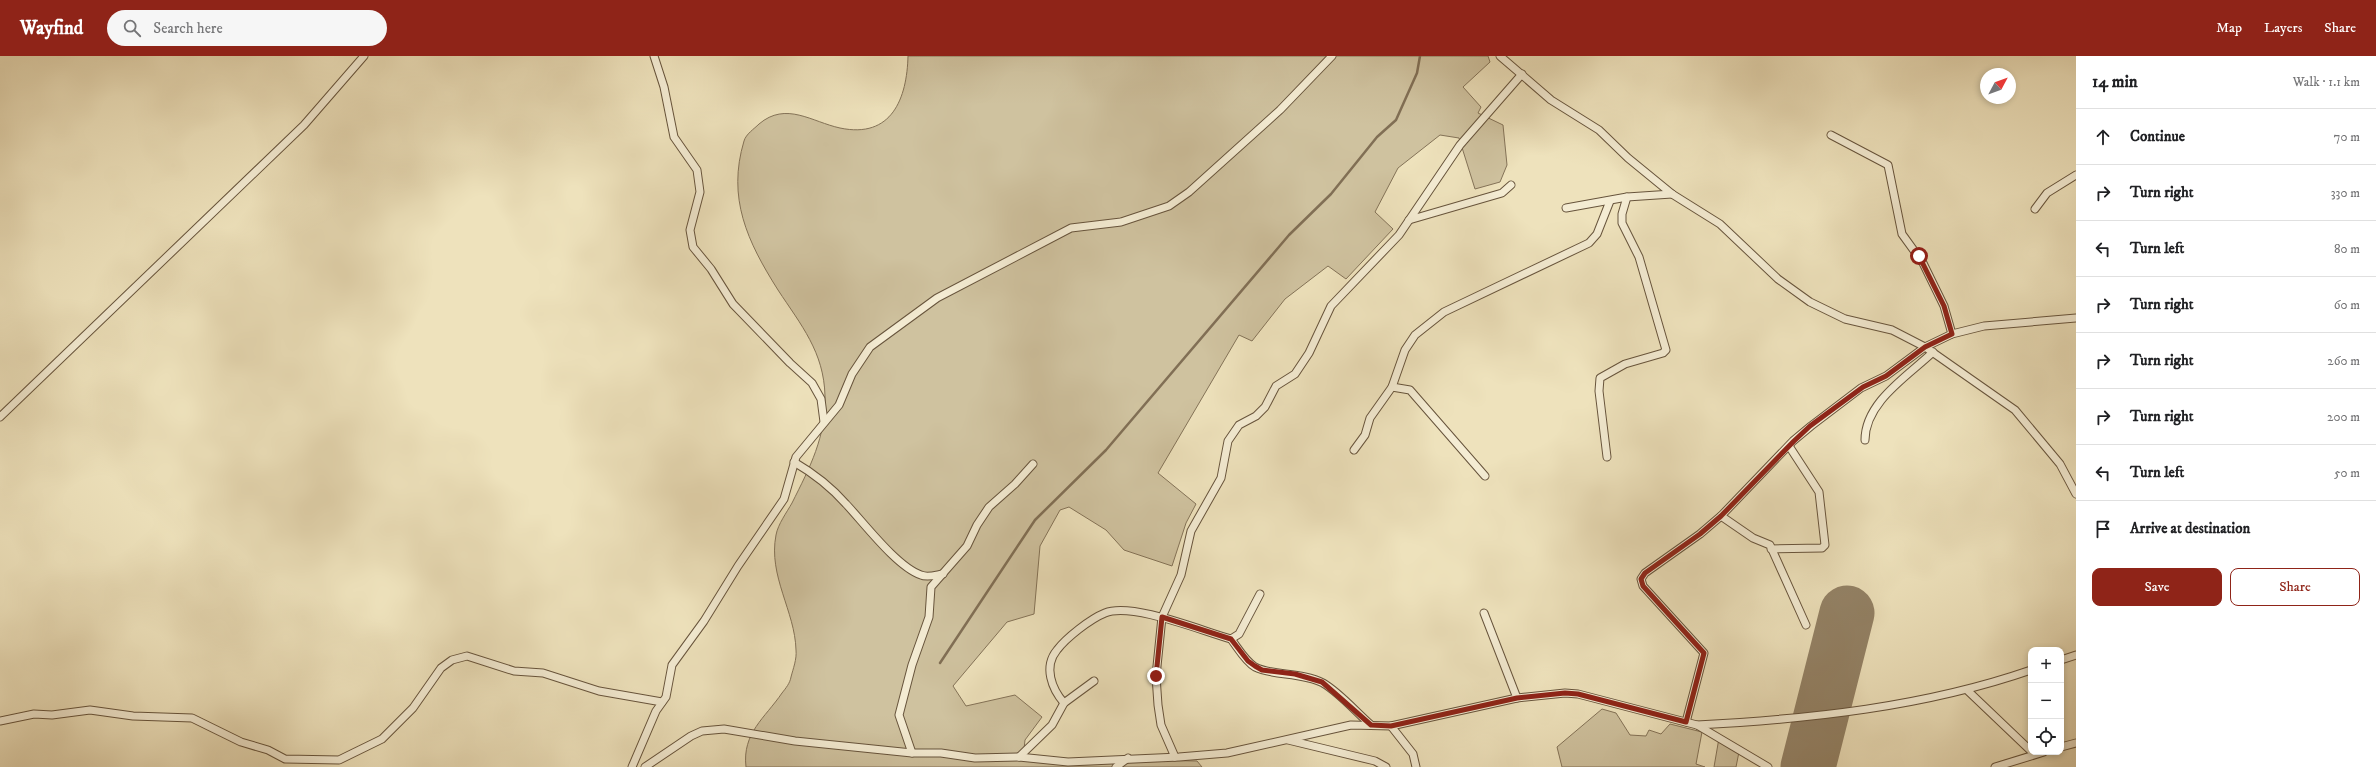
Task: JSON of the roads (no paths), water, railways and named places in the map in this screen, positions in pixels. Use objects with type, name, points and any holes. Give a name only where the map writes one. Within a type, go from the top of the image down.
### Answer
[{"type":"street","points":[[0,417],[304,125],[364,56]]},
{"type":"street","points":[[654,56],[664,87],[674,137],[697,170],[700,192],[690,230],[693,247],[711,269],[733,304],[790,363],[812,383],[821,399],[824,422]]},
{"type":"street","points":[[632,767],[662,702],[666,697],[672,665],[704,621],[738,566],[784,499],[794,462],[800,449],[839,405],[852,374],[870,348],[926,305],[1076,226],[1121,222],[1169,206],[1189,192],[1280,110],[1332,56]]},
{"type":"street","points":[[1500,56],[1551,100],[1599,130],[1628,158],[1672,194],[1720,224],[1778,279],[1815,304],[1845,319],[1892,330],[1925,347],[2019,413],[2060,464],[2076,494]]},
{"type":"street","points":[[1175,757],[1161,725],[1158,705],[1156,676],[1162,617],[1181,575],[1191,531],[1221,478],[1225,449],[1232,432],[1265,407],[1279,383],[1295,374],[1309,352],[1331,306],[1372,266],[1409,220],[1460,145],[1522,74]]},
{"type":"street","points":[[1831,135],[1888,165],[1902,234],[1923,263],[1944,306],[1952,334]]},
{"type":"street","points":[[2035,209],[2047,193],[2076,175]]},
{"type":"street","points":[[1409,220],[1502,193],[1511,185]]},
{"type":"street","points":[[1566,208],[1627,197],[1672,194]]},
{"type":"street","points":[[1607,457],[1599,391],[1600,378],[1625,364],[1664,353],[1666,350],[1639,257],[1622,223],[1622,214],[1627,197]]},
{"type":"street","points":[[1354,450],[1365,435],[1370,418],[1392,387],[1405,350],[1415,335],[1444,312],[1590,243],[1597,234],[1610,201]]},
{"type":"street","points":[[1686,722],[1704,653],[1643,586],[1641,579],[1645,573],[1700,534],[1721,516],[1810,426],[1862,388],[1886,376],[1925,347],[1952,334],[1988,325],[2076,318]]},
{"type":"street","points":[[1865,440],[1865,428],[1876,406],[1933,352]]},
{"type":"street","points":[[1392,387],[1410,390],[1485,476]]},
{"type":"street","points":[[1771,549],[1822,548],[1825,546],[1818,492],[1789,446]]},
{"type":"street","points":[[794,462],[826,484],[874,536],[912,569],[922,576],[943,574]]},
{"type":"street","points":[[912,753],[899,715],[912,665],[928,617],[931,587],[967,546],[977,525],[990,507],[1015,484],[1033,464]]},
{"type":"street","points":[[1721,516],[1756,540],[1768,543],[1806,625]]},
{"type":"street","points":[[1231,639],[1239,634],[1260,594]]},
{"type":"street","points":[[1064,703],[1055,692],[1049,674],[1055,653],[1064,642],[1104,614],[1114,611],[1130,612],[1162,617],[1231,639],[1248,661],[1262,670],[1295,674],[1322,682],[1371,725]]},
{"type":"street","points":[[1484,613],[1517,698]]},
{"type":"street","points":[[2064,659],[2076,655]]},
{"type":"street","points":[[0,721],[34,714],[52,715],[90,710],[133,716],[192,718],[241,742],[268,750],[285,759],[339,760],[382,739],[413,708],[441,668],[452,660],[467,656],[514,671],[543,674],[599,690],[662,702]]},
{"type":"street","points":[[1697,725],[1764,721],[1900,704],[1967,690],[2028,671]]},
{"type":"street","points":[[1019,757],[1052,725],[1064,703],[1094,681]]},
{"type":"street","points":[[1967,690],[2028,748]]},
{"type":"street","points":[[645,767],[702,728],[724,729],[795,741],[912,753],[941,753],[975,758],[1019,757],[1068,762],[1227,753],[1351,725],[1391,726],[1517,698],[1572,693],[1697,725],[1768,767]]},
{"type":"street","points":[[1391,726],[1411,751],[1416,767]]},
{"type":"street","points":[[1285,740],[1375,761],[1386,767]]},
{"type":"street","points":[[2064,746],[2076,743]]},
{"type":"street","points":[[1994,767],[2028,755]]},
{"type":"street","points":[[1116,767],[1128,758]]},
{"type":"waterway","points":[[940,663],[1035,520],[1106,450],[1289,235],[1331,194],[1377,137],[1396,120],[1417,73],[1420,56]]}]
